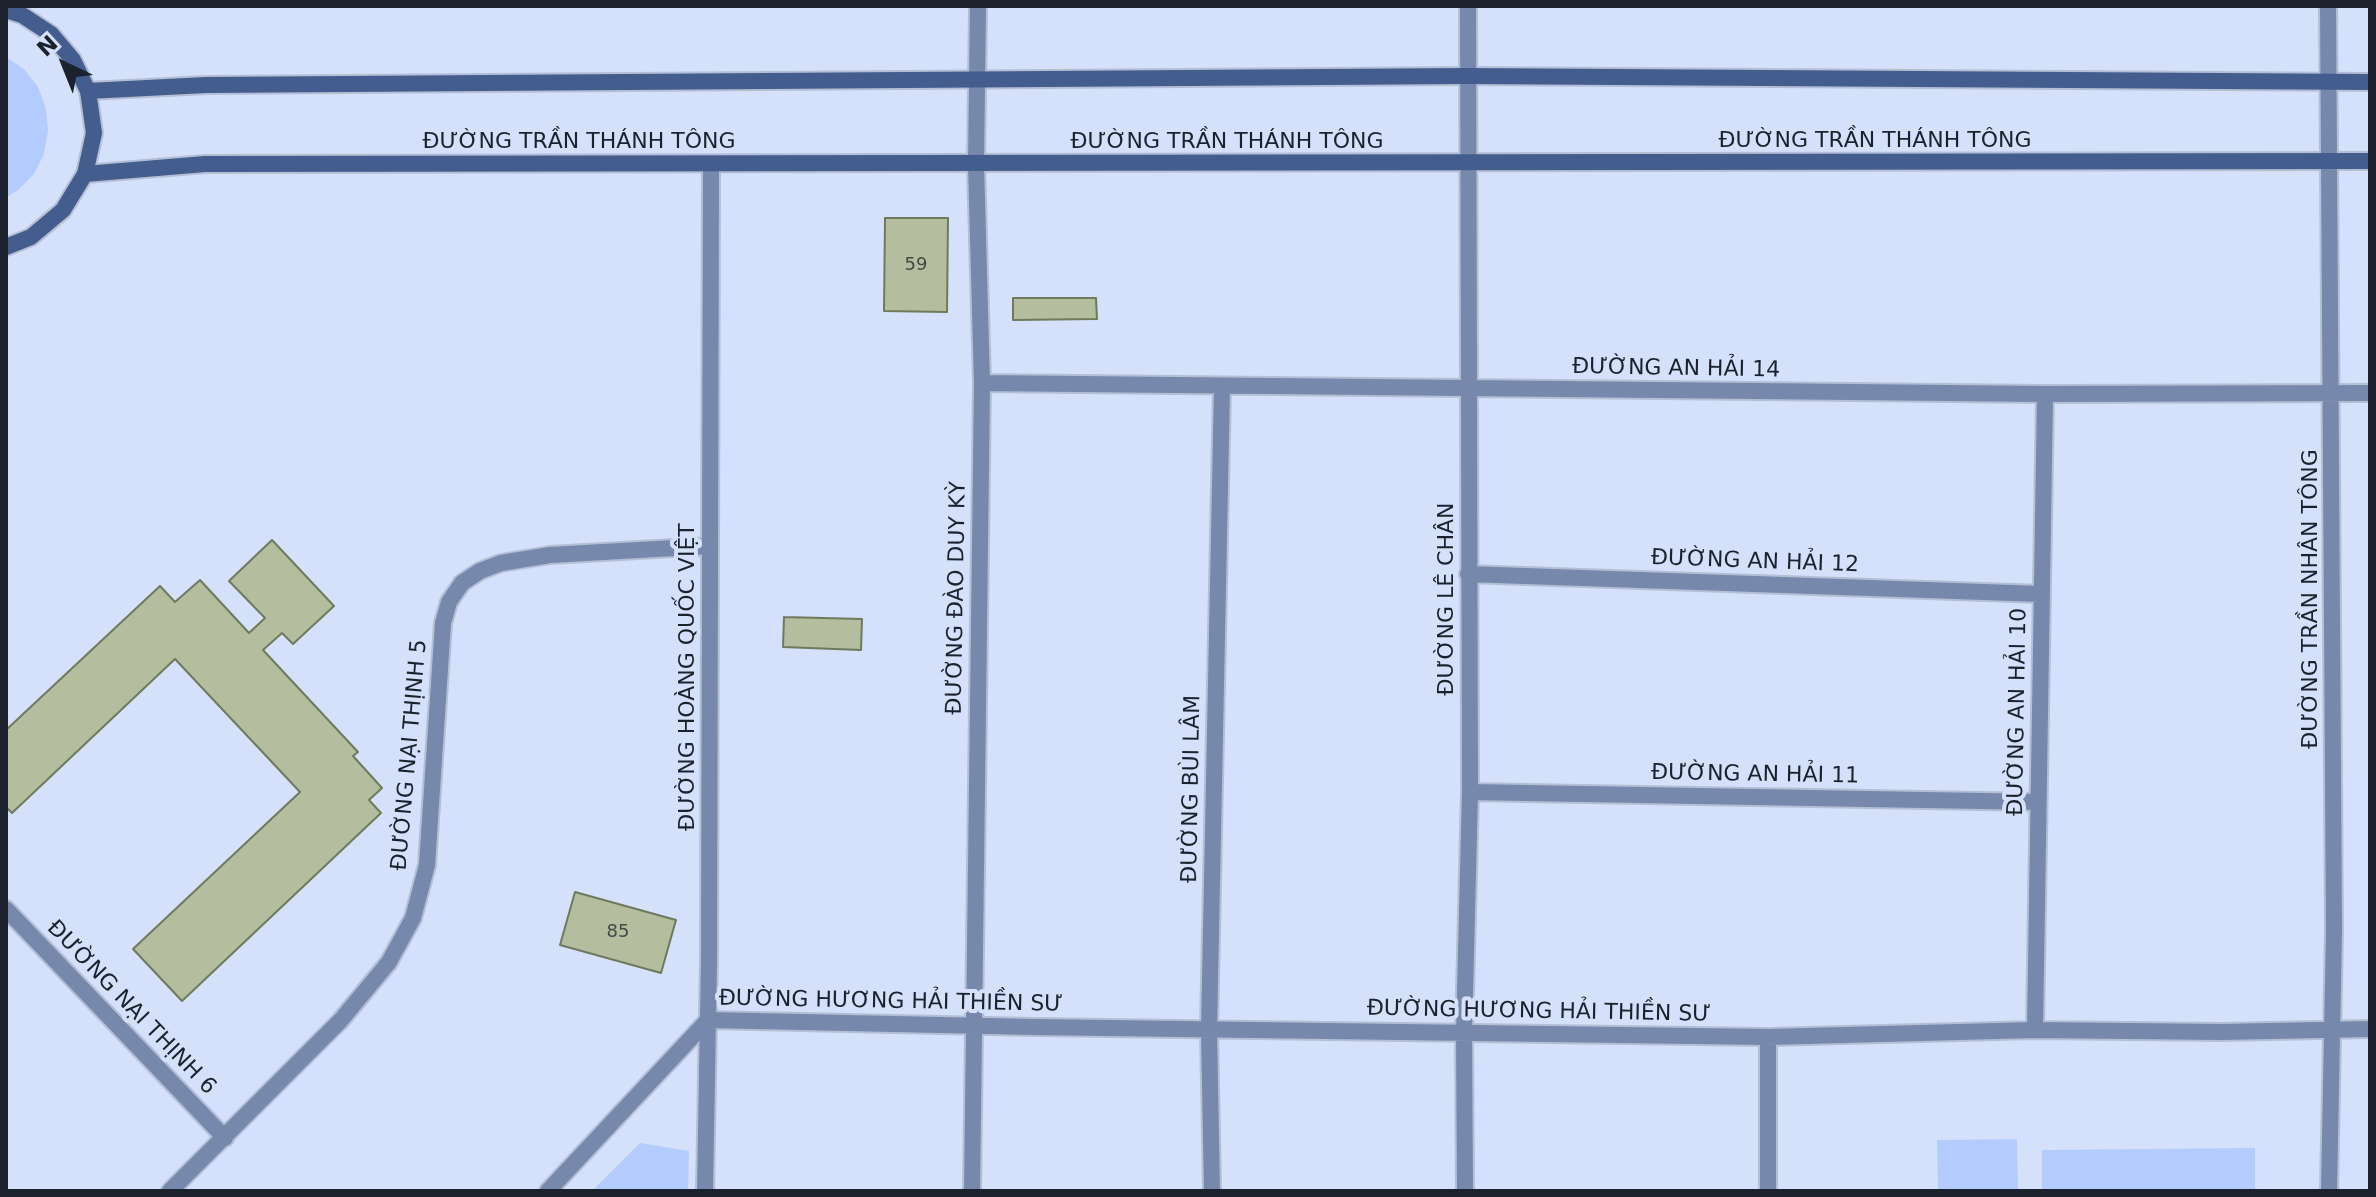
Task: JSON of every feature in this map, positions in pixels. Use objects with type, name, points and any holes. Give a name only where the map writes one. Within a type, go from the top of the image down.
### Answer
[{"type":"main road","points":[[6,247],[31,237],[63,210],[85,174],[94,133],[88,91],[73,60],[51,34],[19,10]]},
{"type":"main road","points":[[88,91],[206,85],[1466,76],[2370,82]]},
{"type":"main road","name":"ĐƯỜNG TRẦN THÁNH TÔNG","points":[[85,174],[205,164],[2370,161]]},
{"type":"street","name":"ĐƯỜNG ĐÀO DUY KỲ","points":[[972,1191],[982,383],[976,164],[978,6]]},
{"type":"street","name":"ĐƯỜNG LÊ CHÂN","points":[[1465,1191],[1464,1033],[1470,792],[1468,6]]},
{"type":"street","name":"ĐƯỜNG TRẦN NHÂN TÔNG","points":[[2328,6],[2334,930],[2329,1191]]},
{"type":"street","name":"ĐƯỜNG HOÀNG QUỐC VIỆT","points":[[705,1191],[711,164]]},
{"type":"street","name":"ĐƯỜNG AN HẢI 14","points":[[982,383],[2045,394],[2370,393]]},
{"type":"street","name":"ĐƯỜNG BÙI LÂM","points":[[1212,1191],[1209,1030],[1222,387]]},
{"type":"street","name":"ĐƯỜNG AN HẢI 10","points":[[2035,1030],[2045,394]]},
{"type":"street","name":"ĐƯỜNG NẠI THỊNH 5","points":[[170,1191],[341,1020],[389,962],[413,918],[427,865],[443,623],[449,602],[462,583],[491,567],[526,559],[710,546]]},
{"type":"street","name":"ĐƯỜNG AN HẢI 12","points":[[1468,574],[2041,594]]},
{"type":"street","name":"ĐƯỜNG AN HẢI 11","points":[[1470,792],[2038,802]]},
{"type":"street","name":"ĐƯỜNG NẠI THỊNH 6","points":[[6,909],[225,1138]]},
{"type":"street","name":"ĐƯỜNG HƯƠNG HẢI THIỀN SƯ","points":[[708,1020],[1768,1037],[2035,1030],[2221,1032],[2370,1029]]},
{"type":"street","points":[[548,1191],[708,1020]]},
{"type":"street","points":[[1768,1037],[1768,1191]]},
{"type":"shaded area","points":[[6,57],[24,69],[38,87],[46,109],[48,131],[44,154],[34,174],[6,197]]},
{"type":"shaded area","points":[[2017,1139],[2018,1191],[1938,1191],[1937,1140]]},
{"type":"shaded area","points":[[640,1143],[689,1151],[688,1191],[592,1191]]},
{"type":"shaded area","points":[[2255,1148],[2255,1191],[2042,1191],[2042,1150]]},
{"type":"building","points":[[885,218],[948,218],[947,312],[884,311]]},
{"type":"building","points":[[1013,298],[1096,298],[1097,319],[1013,320]]},
{"type":"building","points":[[272,540],[334,606],[293,644],[282,633],[263,650],[358,752],[353,756],[382,788],[369,800],[381,813],[182,1001],[133,949],[300,792],[175,659],[12,813],[6,807],[6,730],[160,586],[175,602],[200,580],[249,633],[265,618],[229,581]]},
{"type":"building","points":[[784,617],[862,619],[861,650],[783,647]]},
{"type":"building","points":[[575,892],[676,920],[661,973],[560,945]]}]
